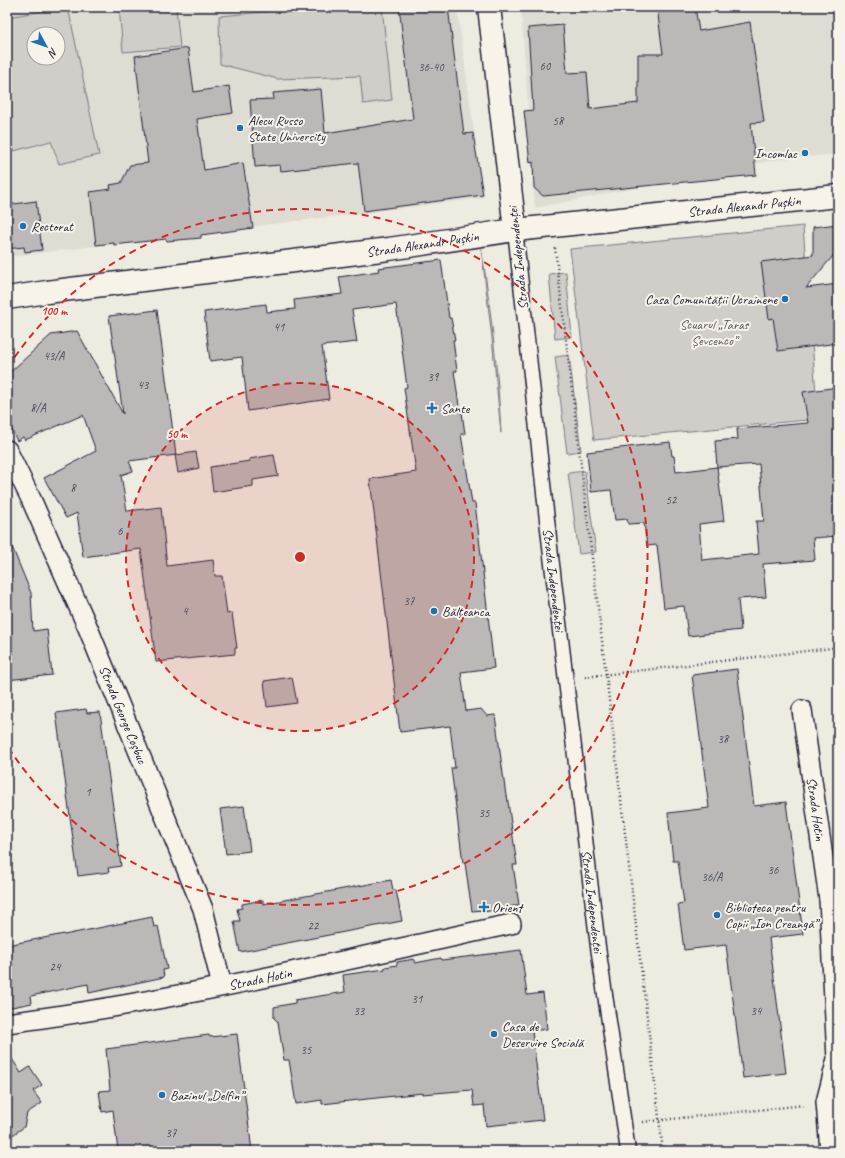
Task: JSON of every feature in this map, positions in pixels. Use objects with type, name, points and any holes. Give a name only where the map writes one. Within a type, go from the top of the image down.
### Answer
[{"type":"street","name":"Strada Independenței","points":[[489,7],[598,947],[628,1151]]},
{"type":"street","name":"Strada Alexandr Pușkin","points":[[7,298],[388,249],[515,230],[838,196]]},
{"type":"street","name":"Strada George Coșbuc","points":[[7,450],[31,499],[88,628],[203,909],[222,986]]},
{"type":"street","name":"Strada Hotin","points":[[802,710],[833,898],[837,1059],[826,1102],[830,1151]]},
{"type":"street","name":"Strada Hotin","points":[[7,1023],[57,1017],[222,986],[511,924]]},
{"type":"path","points":[[552,226],[663,1151]]},
{"type":"path","points":[[566,680],[832,648],[838,649]]},
{"type":"path","points":[[624,1123],[659,1121],[826,1102]]},
{"type":"shaded area","name":"Alecu Russo State University","points":[[7,7],[457,7],[483,198],[7,257]]},
{"type":"shaded area","points":[[521,7],[838,7],[838,154],[780,159],[535,208]]},
{"type":"green space","points":[[68,7],[99,155],[59,164],[51,141],[14,151],[7,131],[7,17]]},
{"type":"green space","points":[[119,7],[176,7],[180,47],[123,52]]},
{"type":"green space","points":[[300,7],[382,7],[392,100],[363,104],[360,76],[278,79],[220,64],[219,16],[300,9]]},
{"type":"green space","name":"Scuarul „Taras Șevcenco”","points":[[803,226],[818,419],[594,440],[570,249]]},
{"type":"green space","points":[[480,239],[493,336],[501,433],[492,338]]},
{"type":"green space","points":[[566,272],[572,337],[555,339],[549,274]]},
{"type":"green space","points":[[569,355],[581,451],[567,453],[555,357]]},
{"type":"green space","points":[[585,471],[596,552],[579,554],[568,473]]},
{"type":"building","points":[[399,7],[448,7],[464,134],[473,133],[483,195],[364,211],[358,163],[281,171],[280,165],[255,167],[250,100],[274,99],[273,93],[321,89],[325,133],[413,119]]},
{"type":"building","points":[[657,7],[695,7],[699,31],[750,22],[764,122],[751,123],[756,175],[543,196],[534,188],[533,162],[530,163],[524,111],[533,110],[528,28],[563,25],[567,73],[587,72],[590,109],[638,103],[638,54],[663,54]]},
{"type":"building","points":[[188,48],[194,92],[229,86],[233,113],[197,119],[204,170],[243,163],[253,228],[201,235],[201,238],[167,241],[166,239],[114,245],[114,243],[96,245],[90,192],[111,189],[110,185],[121,183],[130,165],[148,163],[135,56]]},
{"type":"building","name":"Rectorat","points":[[36,201],[42,250],[25,252],[24,247],[7,249],[7,205]]},
{"type":"building","points":[[838,224],[838,250],[806,288],[838,284],[838,343],[778,351],[773,318],[769,319],[761,262],[813,255],[813,227]]},
{"type":"building","points":[[441,260],[449,318],[451,318],[455,340],[453,340],[457,371],[454,371],[465,434],[461,434],[472,503],[475,503],[494,668],[461,672],[466,711],[481,709],[487,716],[495,715],[517,865],[513,865],[519,905],[484,912],[484,910],[472,911],[465,863],[463,863],[451,768],[455,768],[450,726],[400,732],[370,479],[416,472],[404,388],[407,387],[396,304],[352,310],[357,342],[322,346],[329,399],[248,411],[242,357],[210,361],[204,312],[266,304],[267,312],[295,309],[294,300],[342,294],[339,277],[379,271],[378,268]]},
{"type":"building","points":[[157,310],[176,455],[196,452],[199,468],[178,473],[175,455],[129,461],[133,471],[121,475],[127,511],[161,507],[167,566],[213,560],[215,576],[222,576],[227,614],[232,613],[237,648],[235,648],[235,654],[156,662],[141,549],[83,557],[77,513],[66,518],[44,478],[96,451],[83,415],[25,440],[23,437],[17,441],[7,420],[7,375],[51,335],[77,331],[123,414],[109,316]]},
{"type":"building","points":[[838,387],[838,536],[813,538],[815,560],[763,564],[766,597],[738,599],[741,630],[688,636],[684,606],[664,608],[657,545],[647,546],[644,523],[628,524],[627,519],[615,520],[611,490],[591,492],[587,452],[670,442],[676,472],[717,467],[715,441],[738,439],[737,429],[808,423],[803,392]],"holes":[[[759,464],[764,521],[756,521],[759,554],[702,560],[699,524],[724,521],[717,467]]]},
{"type":"building","points":[[274,455],[278,476],[253,480],[253,486],[213,492],[210,467],[250,461],[249,459]]},
{"type":"building","points":[[7,537],[31,593],[33,631],[47,629],[52,675],[7,680]]},
{"type":"building","points":[[737,669],[754,806],[786,802],[803,934],[769,938],[786,1073],[743,1078],[726,945],[684,950],[678,904],[684,903],[678,861],[673,861],[668,813],[709,808],[692,675]]},
{"type":"building","points":[[292,677],[297,703],[267,707],[264,681]]},
{"type":"building","points":[[86,709],[87,713],[100,712],[121,866],[108,868],[109,872],[78,876],[56,713]]},
{"type":"building","points":[[244,806],[250,851],[226,854],[220,809]]},
{"type":"building","points":[[391,880],[393,890],[396,890],[402,921],[240,952],[234,921],[240,921],[237,909],[242,908],[242,904],[263,900],[263,904]]},
{"type":"building","points":[[152,917],[154,927],[158,926],[167,969],[163,970],[164,977],[89,993],[88,984],[31,996],[32,1003],[7,1008],[7,945]]},
{"type":"building","points":[[521,950],[527,995],[543,993],[547,1029],[532,1031],[543,1120],[486,1126],[484,1105],[474,1106],[472,1090],[422,1093],[322,1104],[322,1100],[296,1104],[289,1060],[284,1060],[278,1022],[274,1018],[274,1007],[295,1003],[295,1000],[345,992],[343,975],[385,969],[385,967],[397,965],[397,962],[414,959],[415,963],[441,958],[442,960]]},
{"type":"building","points":[[237,1034],[252,1151],[170,1151],[169,1148],[140,1151],[118,1151],[113,1110],[102,1112],[99,1091],[110,1090],[106,1049],[209,1035],[210,1037]]},
{"type":"building","points":[[7,1051],[21,1073],[30,1067],[42,1085],[33,1091],[42,1103],[27,1113],[24,1127],[7,1139]]},
{"type":"place","name":"Alecu Russo State University","points":[[240,128]]},
{"type":"place","name":"Incomlac","points":[[805,153]]},
{"type":"place","name":"Rectorat","points":[[23,226]]},
{"type":"place","name":"Casa Comunității Ucrainene","points":[[785,299]]},
{"type":"place","name":"Sante","points":[[432,408]]},
{"type":"place","name":"Bălțeanca","points":[[434,611]]},
{"type":"place","name":"Orient","points":[[484,907]]},
{"type":"place","name":"Biblioteca pentru Copii „Ion Creangă”","points":[[717,915]]},
{"type":"place","name":"Casa de Deservire Socială","points":[[494,1034]]},
{"type":"place","name":"Bazinul „Delfin”","points":[[162,1095]]}]
